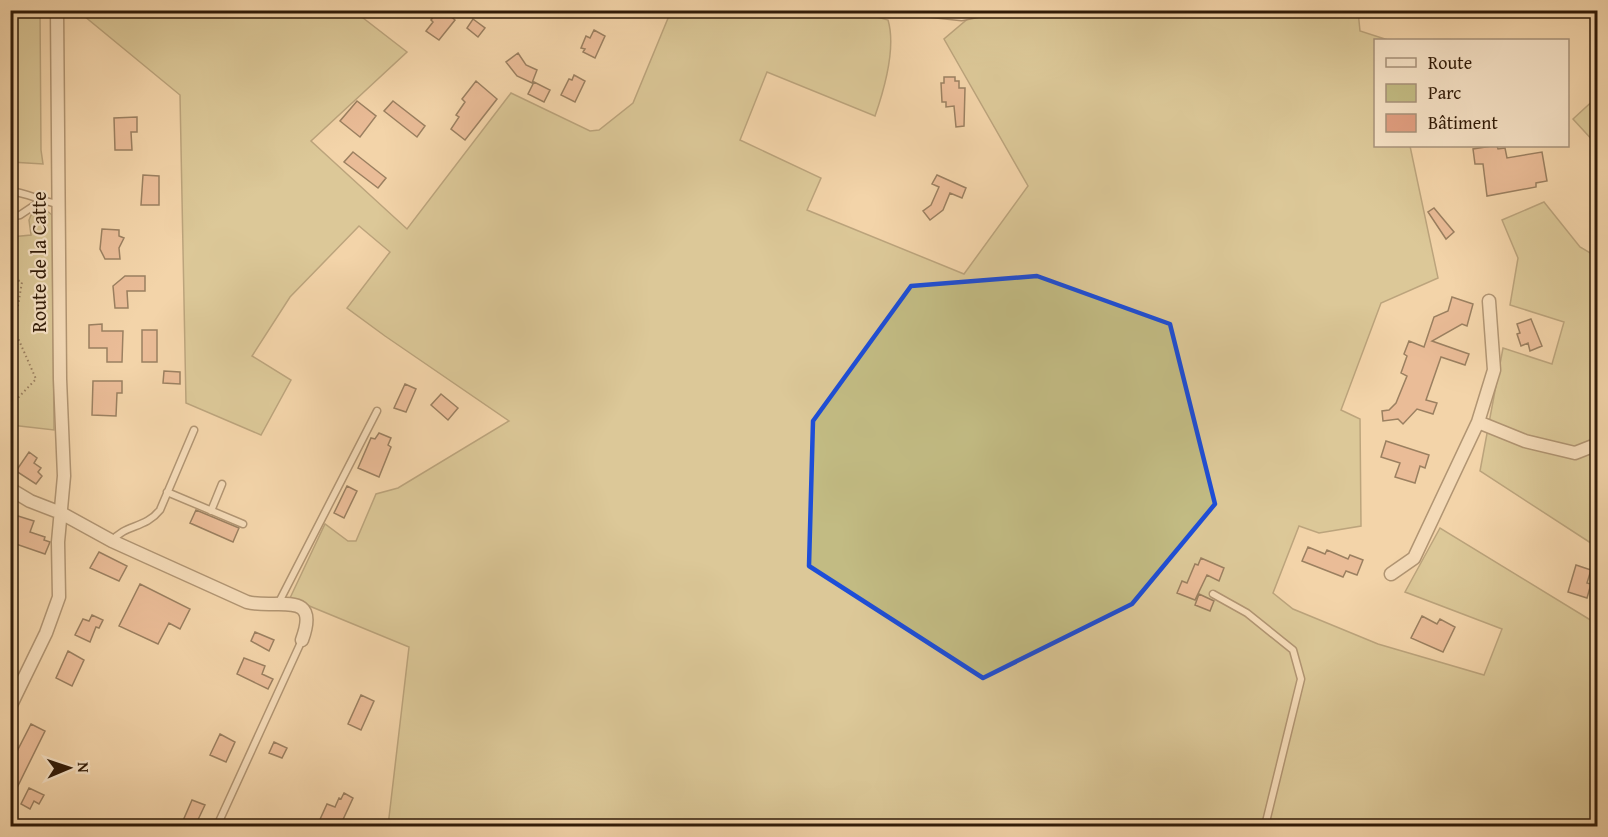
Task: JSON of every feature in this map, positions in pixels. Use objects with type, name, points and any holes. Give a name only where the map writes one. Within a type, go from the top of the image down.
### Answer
[{"type":"street","name":"Route de la Catte","points":[[10,707],[46,633],[59,597],[58,543],[64,476],[60,420],[57,10]]},
{"type":"street","points":[[925,10],[962,14],[981,10]]},
{"type":"street","points":[[1391,574],[1414,558],[1478,422],[1494,370],[1489,301]]},
{"type":"street","points":[[1478,422],[1525,441],[1575,453],[1598,444]]},
{"type":"street","points":[[10,489],[112,541],[247,602],[258,605],[296,604],[307,614],[307,627],[302,640]]},
{"type":"lane","points":[[10,191],[24,193],[40,201],[58,204]]},
{"type":"lane","points":[[10,217],[20,215],[40,201]]},
{"type":"lane","points":[[278,604],[377,411]]},
{"type":"lane","points":[[112,541],[118,533],[153,519],[160,510],[194,430]]},
{"type":"lane","points":[[211,510],[222,484]]},
{"type":"lane","points":[[167,492],[243,524]]},
{"type":"lane","points":[[1213,594],[1247,613],[1293,650],[1301,679],[1266,826]]},
{"type":"lane","points":[[217,826],[302,640]]},
{"type":"path","points":[[10,277],[22,282],[14,329],[36,379],[16,400],[10,397]]},
{"type":"highlighted area","points":[[1037,276],[1170,324],[1215,504],[1132,604],[983,678],[809,566],[813,421],[911,286]]},
{"type":"green space","points":[[10,11],[40,11],[43,164],[11,162]]},
{"type":"green space","points":[[78,11],[354,11],[407,52],[311,141],[407,229],[511,93],[590,131],[599,130],[633,103],[671,11],[856,11],[888,20],[890,31],[890,55],[875,116],[767,72],[740,140],[821,178],[807,210],[964,274],[1028,186],[944,39],[977,11],[1358,11],[1360,31],[1385,39],[1374,39],[1374,147],[1410,147],[1438,278],[1381,303],[1341,410],[1360,419],[1361,526],[1319,533],[1299,526],[1273,593],[1293,609],[1378,644],[1484,675],[1502,629],[1405,592],[1440,528],[1597,624],[1597,826],[388,826],[409,647],[290,598],[325,524],[348,541],[356,541],[376,494],[398,488],[509,421],[347,308],[390,252],[359,226],[290,297],[252,356],[291,380],[261,435],[186,403],[180,95]]},
{"type":"green space","points":[[1597,97],[1597,141],[1595,143],[1573,119]]},
{"type":"green space","points":[[1544,202],[1580,247],[1597,257],[1597,547],[1480,471],[1503,348],[1552,364],[1564,322],[1510,305],[1518,258],[1502,220]]},
{"type":"green space","points":[[45,209],[52,215],[54,430],[11,425],[11,237],[31,235],[29,220],[31,215]]},
{"type":"building","points":[[438,10],[443,10],[455,20],[439,40],[426,31]]},
{"type":"building","points":[[473,19],[485,28],[478,37],[467,28]]},
{"type":"building","points":[[594,30],[605,36],[595,58],[583,52],[585,49],[581,48],[586,36],[590,38]]},
{"type":"building","points":[[518,53],[526,65],[537,70],[532,83],[517,76],[506,62]]},
{"type":"building","points":[[574,75],[585,81],[575,102],[561,95],[569,79],[572,80]]},
{"type":"building","points":[[944,77],[955,77],[955,81],[959,81],[959,88],[965,88],[964,126],[956,127],[954,106],[946,107],[946,102],[942,102],[941,83],[944,83]]},
{"type":"building","points":[[476,81],[497,99],[465,140],[451,129],[459,117],[456,115],[465,102],[462,99]]},
{"type":"building","points":[[534,82],[550,90],[544,102],[528,94]]},
{"type":"building","points":[[357,101],[376,116],[360,137],[340,121]]},
{"type":"building","points":[[393,101],[425,126],[417,137],[384,111]]},
{"type":"building","points":[[137,117],[137,132],[131,132],[132,150],[115,150],[114,118]]},
{"type":"building","points":[[1505,148],[1507,158],[1542,152],[1547,181],[1536,183],[1536,187],[1487,196],[1483,164],[1475,164],[1473,149]]},
{"type":"building","points":[[353,152],[386,178],[378,188],[344,162]]},
{"type":"building","points":[[143,175],[159,176],[159,205],[141,205]]},
{"type":"building","points":[[937,175],[966,188],[962,198],[950,193],[943,210],[930,220],[923,211],[931,205],[939,187],[932,184]]},
{"type":"building","points":[[1434,208],[1454,232],[1446,239],[1428,212]]},
{"type":"building","points":[[102,229],[119,230],[119,236],[124,238],[119,248],[120,259],[105,259],[100,249]]},
{"type":"building","points":[[125,276],[145,276],[145,291],[127,291],[128,308],[115,308],[113,286]]},
{"type":"building","points":[[1452,297],[1473,304],[1467,326],[1462,324],[1432,341],[1469,354],[1465,365],[1441,357],[1426,400],[1437,403],[1433,414],[1417,409],[1403,424],[1398,419],[1383,421],[1382,411],[1389,410],[1396,403],[1407,376],[1401,373],[1409,341],[1424,347],[1434,317],[1448,311]]},
{"type":"building","points":[[1531,319],[1542,346],[1530,351],[1528,343],[1521,346],[1517,324]]},
{"type":"building","points":[[102,324],[102,331],[123,331],[122,362],[107,362],[107,348],[89,348],[89,325]]},
{"type":"building","points":[[142,330],[157,330],[157,362],[142,362]]},
{"type":"building","points":[[164,371],[180,372],[180,384],[163,383]]},
{"type":"building","points":[[93,381],[122,381],[122,393],[117,393],[116,416],[92,415]]},
{"type":"building","points":[[405,384],[416,389],[406,412],[394,408]]},
{"type":"building","points":[[441,394],[458,408],[448,420],[431,405]]},
{"type":"building","points":[[379,433],[391,438],[388,445],[391,447],[379,477],[358,468],[371,438],[375,439]]},
{"type":"building","points":[[1386,441],[1429,455],[1425,468],[1420,466],[1415,483],[1395,477],[1400,463],[1381,457]]},
{"type":"building","points":[[29,452],[37,458],[34,463],[41,468],[38,472],[42,476],[36,484],[16,471]]},
{"type":"building","points":[[347,486],[357,491],[344,518],[334,513]]},
{"type":"building","points":[[196,510],[239,528],[233,542],[190,523]]},
{"type":"building","points":[[18,516],[34,521],[30,532],[45,537],[44,540],[50,542],[45,554],[10,542]]},
{"type":"building","points":[[1308,547],[1325,554],[1327,550],[1348,559],[1350,555],[1363,560],[1357,575],[1346,571],[1343,577],[1302,561]]},
{"type":"building","points":[[99,552],[127,566],[119,581],[90,568]]},
{"type":"building","points":[[1201,558],[1224,568],[1219,581],[1207,575],[1195,600],[1177,593],[1182,581],[1187,583],[1195,564],[1198,565]]},
{"type":"building","points":[[1576,565],[1591,570],[1587,583],[1591,584],[1587,598],[1568,592]]},
{"type":"building","points":[[140,584],[190,609],[180,629],[169,623],[158,644],[119,626]]},
{"type":"building","points":[[1199,594],[1214,601],[1210,611],[1195,605]]},
{"type":"building","points":[[92,615],[103,620],[99,628],[96,627],[90,642],[75,635],[83,619],[89,621]]},
{"type":"building","points":[[1422,616],[1437,624],[1440,619],[1455,627],[1443,652],[1411,638]]},
{"type":"building","points":[[255,632],[274,640],[269,651],[251,641]]},
{"type":"building","points":[[68,651],[84,660],[72,686],[56,678]]},
{"type":"building","points":[[244,658],[265,666],[262,674],[273,679],[268,689],[237,674]]},
{"type":"building","points":[[361,695],[374,701],[361,730],[348,724]]},
{"type":"building","points":[[31,724],[45,731],[10,802],[10,765]]},
{"type":"building","points":[[220,734],[235,742],[226,762],[210,755]]},
{"type":"building","points":[[274,742],[287,748],[282,758],[269,753]]},
{"type":"building","points":[[29,788],[44,795],[39,804],[34,801],[30,809],[21,804]]},
{"type":"building","points":[[344,793],[353,798],[340,826],[317,826],[327,804],[335,807]]},
{"type":"building","points":[[192,800],[205,805],[195,826],[182,823]]}]
